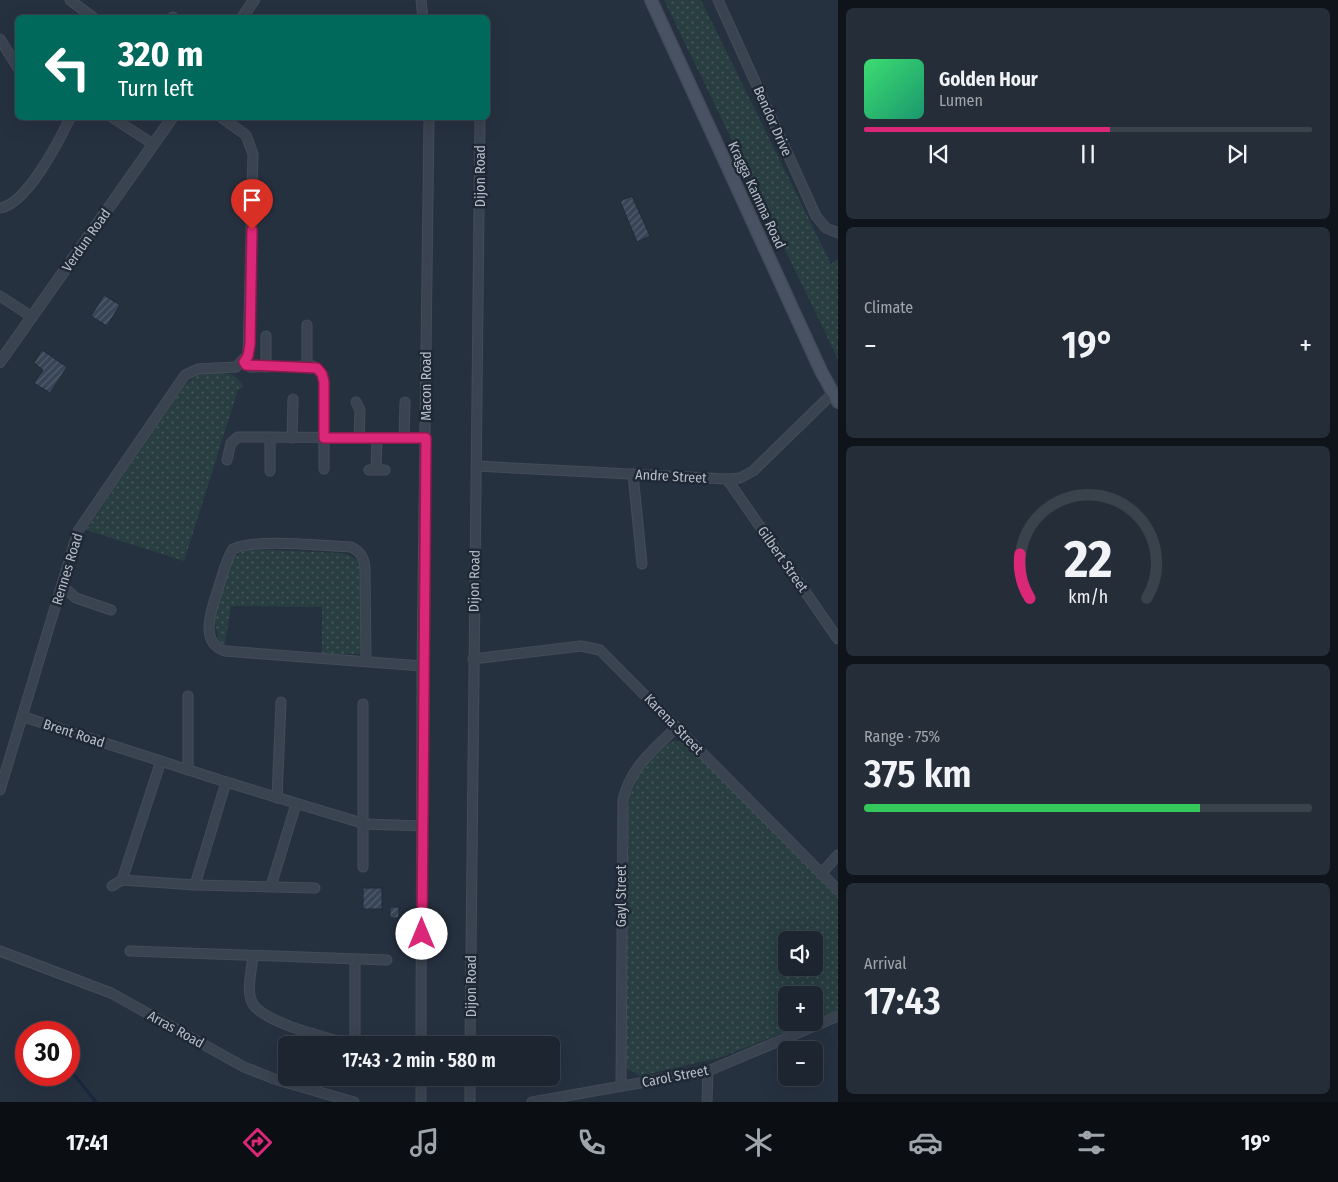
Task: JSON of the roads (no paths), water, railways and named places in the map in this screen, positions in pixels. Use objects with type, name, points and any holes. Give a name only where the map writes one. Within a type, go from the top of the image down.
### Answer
[{"type":"main road","name":"Kragga Kamma Road","points":[[651,0],[835,397]]},
{"type":"street","points":[[70,0],[90,15]]},
{"type":"street","points":[[244,15],[254,0]]},
{"type":"street","points":[[421,0],[423,15]]},
{"type":"street","name":"Bendor Drive","points":[[718,0],[816,216],[826,228],[838,233]]},
{"type":"street","points":[[0,39],[15,63]]},
{"type":"street","points":[[0,208],[10,205],[23,194],[61,136],[69,120]]},
{"type":"street","points":[[116,120],[153,144]]},
{"type":"street","name":"Verdun Road","points":[[0,362],[171,120]]},
{"type":"street","points":[[225,120],[246,136],[253,154],[250,344],[248,356],[244,362],[248,366],[307,366],[317,368],[324,379],[324,469]]},
{"type":"street","name":"Macon Road","points":[[421,1036],[422,666],[429,120]]},
{"type":"street","name":"Dijon Road","points":[[470,1036],[480,120]]},
{"type":"street","points":[[0,296],[32,317]]},
{"type":"street","points":[[307,325],[307,366]]},
{"type":"street","points":[[266,336],[266,367]]},
{"type":"street","name":"Rennes Road","points":[[0,790],[24,716],[78,531],[185,375],[198,369],[236,367],[244,362]]},
{"type":"street","name":"Andre Street","points":[[476,466],[727,480],[740,478],[754,471],[835,397]]},
{"type":"street","points":[[292,438],[293,398]]},
{"type":"street","points":[[356,402],[360,410],[359,438]]},
{"type":"street","points":[[404,438],[405,402]]},
{"type":"street","points":[[227,460],[234,437],[426,438]]},
{"type":"street","points":[[270,437],[270,471]]},
{"type":"street","points":[[377,438],[377,470]]},
{"type":"street","points":[[633,474],[642,564]]},
{"type":"street","name":"Gilbert Street","points":[[727,480],[838,639]]},
{"type":"street","points":[[366,661],[365,568],[364,560],[357,550],[351,547],[266,544],[244,545],[233,549],[209,619],[210,637],[218,649],[422,666]]},
{"type":"street","points":[[62,586],[76,598],[111,610]]},
{"type":"street","name":"Karena Street","points":[[473,660],[580,646],[591,647],[608,656],[838,890]]},
{"type":"street","points":[[188,696],[188,770]]},
{"type":"street","points":[[278,798],[281,702]]},
{"type":"street","points":[[363,704],[363,867]]},
{"type":"street","name":"Brent Road","points":[[24,716],[161,762],[364,824],[422,826]]},
{"type":"street","name":"Gayl Street","points":[[621,1086],[622,800],[625,788],[639,763],[677,727]]},
{"type":"street","points":[[122,880],[161,762]]},
{"type":"street","points":[[194,886],[226,782]]},
{"type":"street","points":[[271,886],[296,804]]},
{"type":"street","points":[[822,874],[838,856]]},
{"type":"street","points":[[112,886],[122,880],[194,886],[315,888]]},
{"type":"street","points":[[130,951],[387,960]]},
{"type":"street","name":"Arras Road","points":[[0,952],[111,992],[244,1067],[277,1080],[354,1102]]},
{"type":"street","points":[[253,956],[250,989],[252,1002],[257,1008],[286,1024],[325,1036]]},
{"type":"street","points":[[354,1036],[355,959]]},
{"type":"street","name":"Carol Street","points":[[532,1102],[708,1071],[838,1016]]},
{"type":"street","points":[[707,1102],[708,1071]]},
{"type":"street","points":[[421,1086],[421,1102]]},
{"type":"street","points":[[470,1086],[470,1102]]},
{"type":"waterway","points":[[80,1082],[96,1102]]}]
